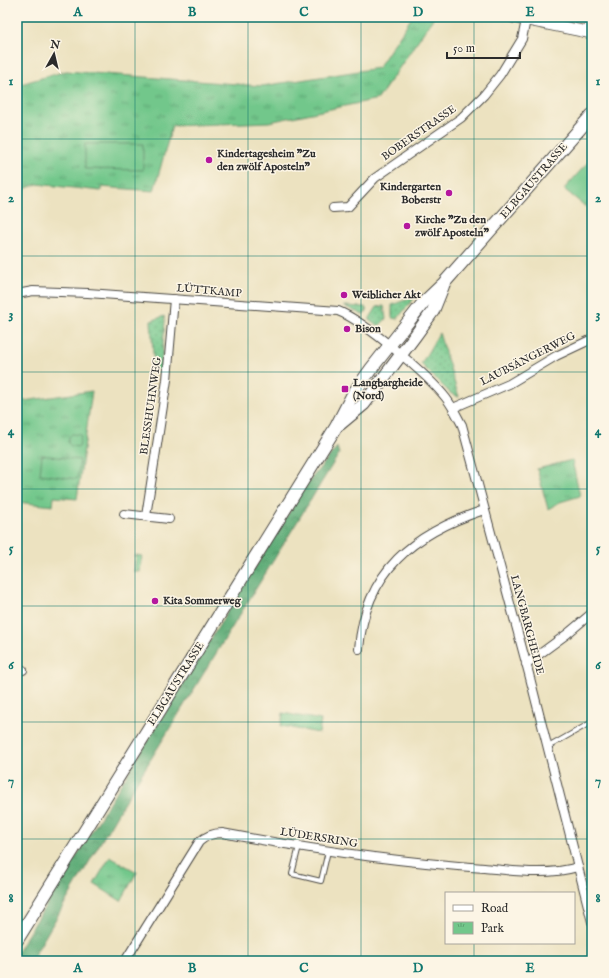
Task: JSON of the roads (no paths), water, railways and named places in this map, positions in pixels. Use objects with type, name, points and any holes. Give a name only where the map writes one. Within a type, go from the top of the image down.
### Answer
[{"type":"main road","name":"ELBGAUSTRASSE","points":[[17,940],[336,427],[353,394],[423,303],[444,283],[592,115]]},
{"type":"main road","name":"ELBGAUSTRASSE","points":[[336,427],[364,404],[433,311],[444,283]]},
{"type":"street","points":[[513,17],[589,33]]},
{"type":"street","name":"BOBERSTRASSE","points":[[333,208],[348,207],[361,191],[381,173],[461,118],[484,95],[500,76],[522,38],[526,20]]},
{"type":"street","name":"LÜTTKAMP","points":[[17,294],[34,291],[52,291],[338,311],[361,324],[400,355]]},
{"type":"street","name":"BLESSHUHNWEG","points":[[146,516],[166,380],[174,299]]},
{"type":"street","name":"LAUBSÄNGERWEG","points":[[453,408],[509,384],[556,356],[592,339]]},
{"type":"street","name":"LANGBARGHEIDE","points":[[400,355],[436,387],[453,408],[462,425],[526,664],[578,867],[589,898],[592,922]]},
{"type":"street","points":[[359,649],[360,632],[367,608],[381,578],[395,560],[432,531],[454,520],[484,510]]},
{"type":"street","points":[[124,514],[169,519]]},
{"type":"street","points":[[526,664],[567,634],[592,612]]},
{"type":"street","name":"LÜDERSRING","points":[[125,961],[199,842],[205,837],[222,832],[299,846],[454,866],[530,872],[553,872],[578,867]]},
{"type":"lane","points":[[589,17],[589,33]]},
{"type":"lane","points":[[548,748],[592,722]]},
{"type":"lane","points":[[299,846],[292,874],[321,881],[328,850]]},
{"type":"place","name":"Kindertagesheim \"Zu den zwölf Aposteln\"","points":[[209,160]]},
{"type":"place","name":"Kindergarten Boberstr","points":[[449,193]]},
{"type":"place","name":"Kirche \"Zu den zwölf Aposteln\"","points":[[407,226]]},
{"type":"place","name":"Weiblicher Akt","points":[[344,295]]},
{"type":"place","name":"Bison","points":[[347,329]]},
{"type":"place","name":"Langbargheide (Nord)","points":[[345,389]]},
{"type":"place","name":"Kita Sommerweg","points":[[155,601]]}]
